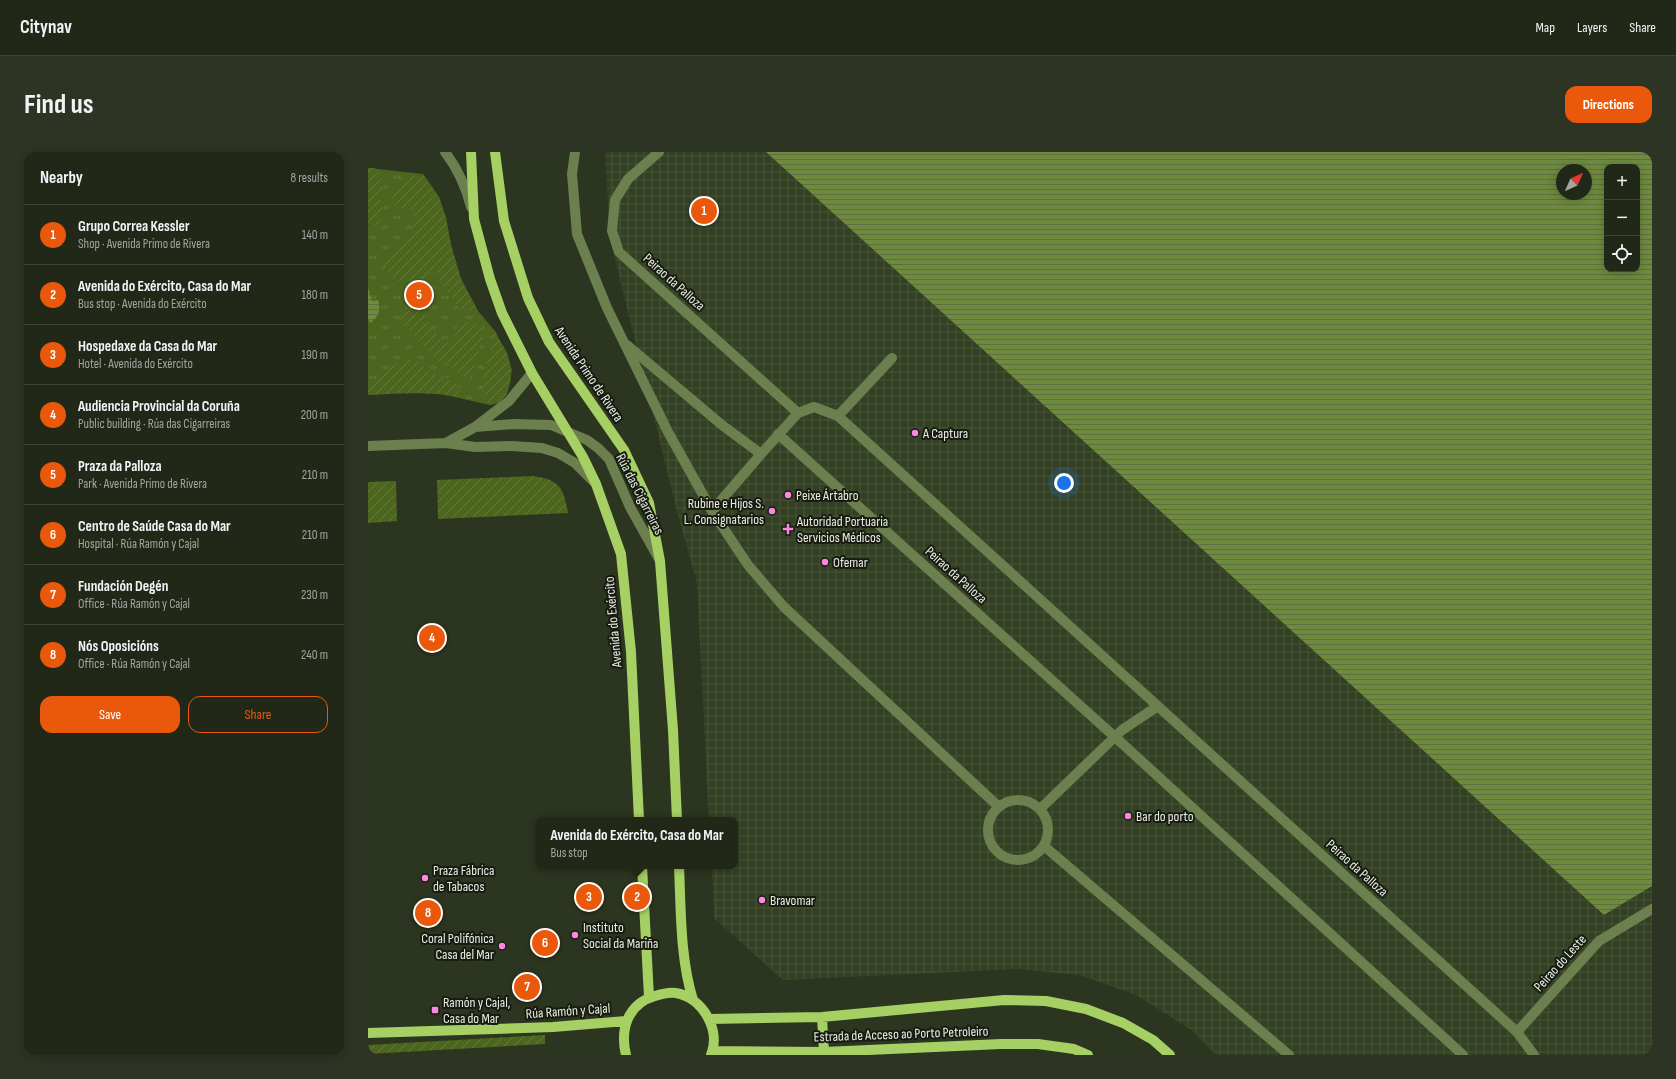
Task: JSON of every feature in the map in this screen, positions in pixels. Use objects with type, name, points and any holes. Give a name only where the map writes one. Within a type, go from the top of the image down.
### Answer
[{"type":"main road","points":[[471,152],[474,219],[490,279],[502,313],[532,373],[568,432]]},
{"type":"main road","name":"Avenida Primo de Rivera","points":[[495,152],[504,222],[528,298],[548,342],[624,450],[648,503],[660,561]]},
{"type":"main road","name":"Avenida do Exército","points":[[568,432],[583,457],[596,484],[621,554],[631,652],[639,817]]},
{"type":"main road","points":[[660,561],[673,730],[677,817]]},
{"type":"main road","points":[[642,869],[649,997]]},
{"type":"main road","points":[[679,869],[682,922],[688,984],[693,1000]]},
{"type":"main road","points":[[626,1055],[623,1042],[626,1021],[634,1007],[649,997],[676,993],[693,1000],[703,1009],[709,1019],[714,1036],[712,1053]]},
{"type":"main road","name":"Estrada de Acceso ao Porto Petroleiro","points":[[709,1019],[822,1017],[1004,1000],[1046,1001],[1086,1009],[1123,1023],[1152,1040],[1170,1055]]},
{"type":"main road","points":[[822,1017],[824,1054]]},
{"type":"main road","name":"Rúa Ramón y Cajal","points":[[368,1033],[553,1027],[626,1021]]},
{"type":"main road","name":"Estrada de Acceso ao Porto Petroleiro","points":[[712,1053],[863,1053],[1001,1044],[1031,1044],[1074,1049],[1088,1055]]},
{"type":"street","points":[[445,152],[453,163],[466,189],[474,219]]},
{"type":"street","points":[[575,152],[572,174],[577,234],[607,308],[624,343],[668,432],[712,511],[748,564],[784,608],[999,807]]},
{"type":"street","name":"Peirao da Palloza","points":[[659,152],[628,178],[615,200],[612,231],[619,252],[798,413],[814,408],[838,416],[1517,1032],[1534,1055]]},
{"type":"street","points":[[624,343],[663,374],[722,425],[761,454]]},
{"type":"street","points":[[838,416],[892,358]]},
{"type":"street","name":"Rúa das Cigarreiras","points":[[446,443],[475,427],[509,401],[532,373]]},
{"type":"street","points":[[712,511],[798,413]]},
{"type":"street","name":"Rúa das Cigarreiras","points":[[475,427],[514,424],[551,425],[587,440],[609,459],[630,507],[660,561]]},
{"type":"street","name":"Peirao da Palloza","points":[[778,434],[1115,737],[1463,1055]]},
{"type":"street","name":"Rúa das Cigarreiras","points":[[368,446],[446,443],[475,447],[512,446],[542,448],[558,453],[575,463],[596,484]]},
{"type":"street","points":[[1040,809],[1115,737],[1158,706]]},
{"type":"street","points":[[1022,800],[1032,803],[1040,809],[1046,818],[1048,829],[1048,837],[1044,846],[1034,856],[1025,860],[1013,860],[998,853],[992,845],[988,835],[988,824],[992,815],[999,807],[1011,801],[1022,800]]},
{"type":"street","points":[[1044,846],[1289,1055]]},
{"type":"street","name":"Peirao do Leste","points":[[1517,1032],[1599,941],[1652,909]]},
{"type":"shaded area","points":[[605,152],[766,152],[1604,915],[1652,886],[1652,1055],[1216,1055],[1193,1031],[1136,995],[1080,975],[1017,969],[783,980],[714,918],[712,869],[738,869],[738,817],[709,817],[697,583],[678,515],[610,239]]},
{"type":"shaded area","points":[[766,152],[1652,152],[1652,886],[1604,915]]},
{"type":"shaded area","points":[[368,288],[372,301],[378,300],[379,307],[377,316],[370,323],[368,319]]},
{"type":"green space","points":[[368,168],[423,174],[439,197],[446,218],[451,245],[461,279],[478,311],[495,331],[506,353],[512,370],[507,394],[498,403],[490,405],[437,393],[412,392],[368,395]]},
{"type":"green space","points":[[368,168],[375,168],[383,184],[379,197],[385,213],[376,225],[368,226]]},
{"type":"green space","points":[[423,174],[439,197],[446,218],[451,245],[461,279],[478,311],[459,309],[435,271],[424,277],[401,283],[385,269],[387,254],[405,241],[409,236],[412,231],[414,218],[413,209],[396,208],[391,197],[401,178]]},
{"type":"green space","points":[[411,307],[421,307],[431,329],[445,344],[454,338],[458,321],[481,325],[484,333],[470,381],[439,361],[401,322],[401,312]]},
{"type":"green space","points":[[495,331],[507,353],[511,369],[511,377],[510,385],[503,398],[490,405],[481,385]]},
{"type":"green space","points":[[404,358],[415,360],[431,373],[447,378],[460,388],[457,397],[424,393],[368,395],[368,385]]},
{"type":"green space","points":[[532,476],[541,477],[554,482],[559,486],[564,497],[568,513],[438,519],[437,480]]},
{"type":"green space","points":[[396,481],[397,521],[368,523],[368,482]]},
{"type":"green space","points":[[545,1035],[545,1044],[368,1054],[368,1045]]},
{"type":"place","name":"Grupo Correa Kessler","points":[[704,211]]},
{"type":"place","name":"Praza da Palloza","points":[[419,295]]},
{"type":"place","name":"A Captura","points":[[915,433]]},
{"type":"place","name":"Peixe Ártabro","points":[[788,495]]},
{"type":"place","name":"Rubine e Hijos S. L. Consignatarios","points":[[772,511]]},
{"type":"place","name":"Autoridad Portuaria Servicios Médicos","points":[[788,529]]},
{"type":"place","name":"Ofemar","points":[[825,562]]},
{"type":"place","name":"Audiencia Provincial da Coruña","points":[[432,638]]},
{"type":"place","name":"Bar do porto","points":[[1128,816]]},
{"type":"place","name":"Praza Fábrica de Tabacos","points":[[425,878]]},
{"type":"place","name":"Hospedaxe da Casa do Mar","points":[[589,897]]},
{"type":"place","name":"Avenida do Exército, Casa do Mar","points":[[637,897]]},
{"type":"place","name":"Bravomar","points":[[762,900]]},
{"type":"place","name":"Nós Oposicións","points":[[428,913]]},
{"type":"place","name":"Instituto Social da Mariña","points":[[575,935]]},
{"type":"place","name":"Centro de Saúde Casa do Mar","points":[[545,943]]},
{"type":"place","name":"Coral Polifónica Casa del Mar","points":[[502,946]]},
{"type":"place","name":"Fundación Degén","points":[[527,987]]},
{"type":"place","name":"Ramón y Cajal, Casa do Mar","points":[[435,1010]]}]
